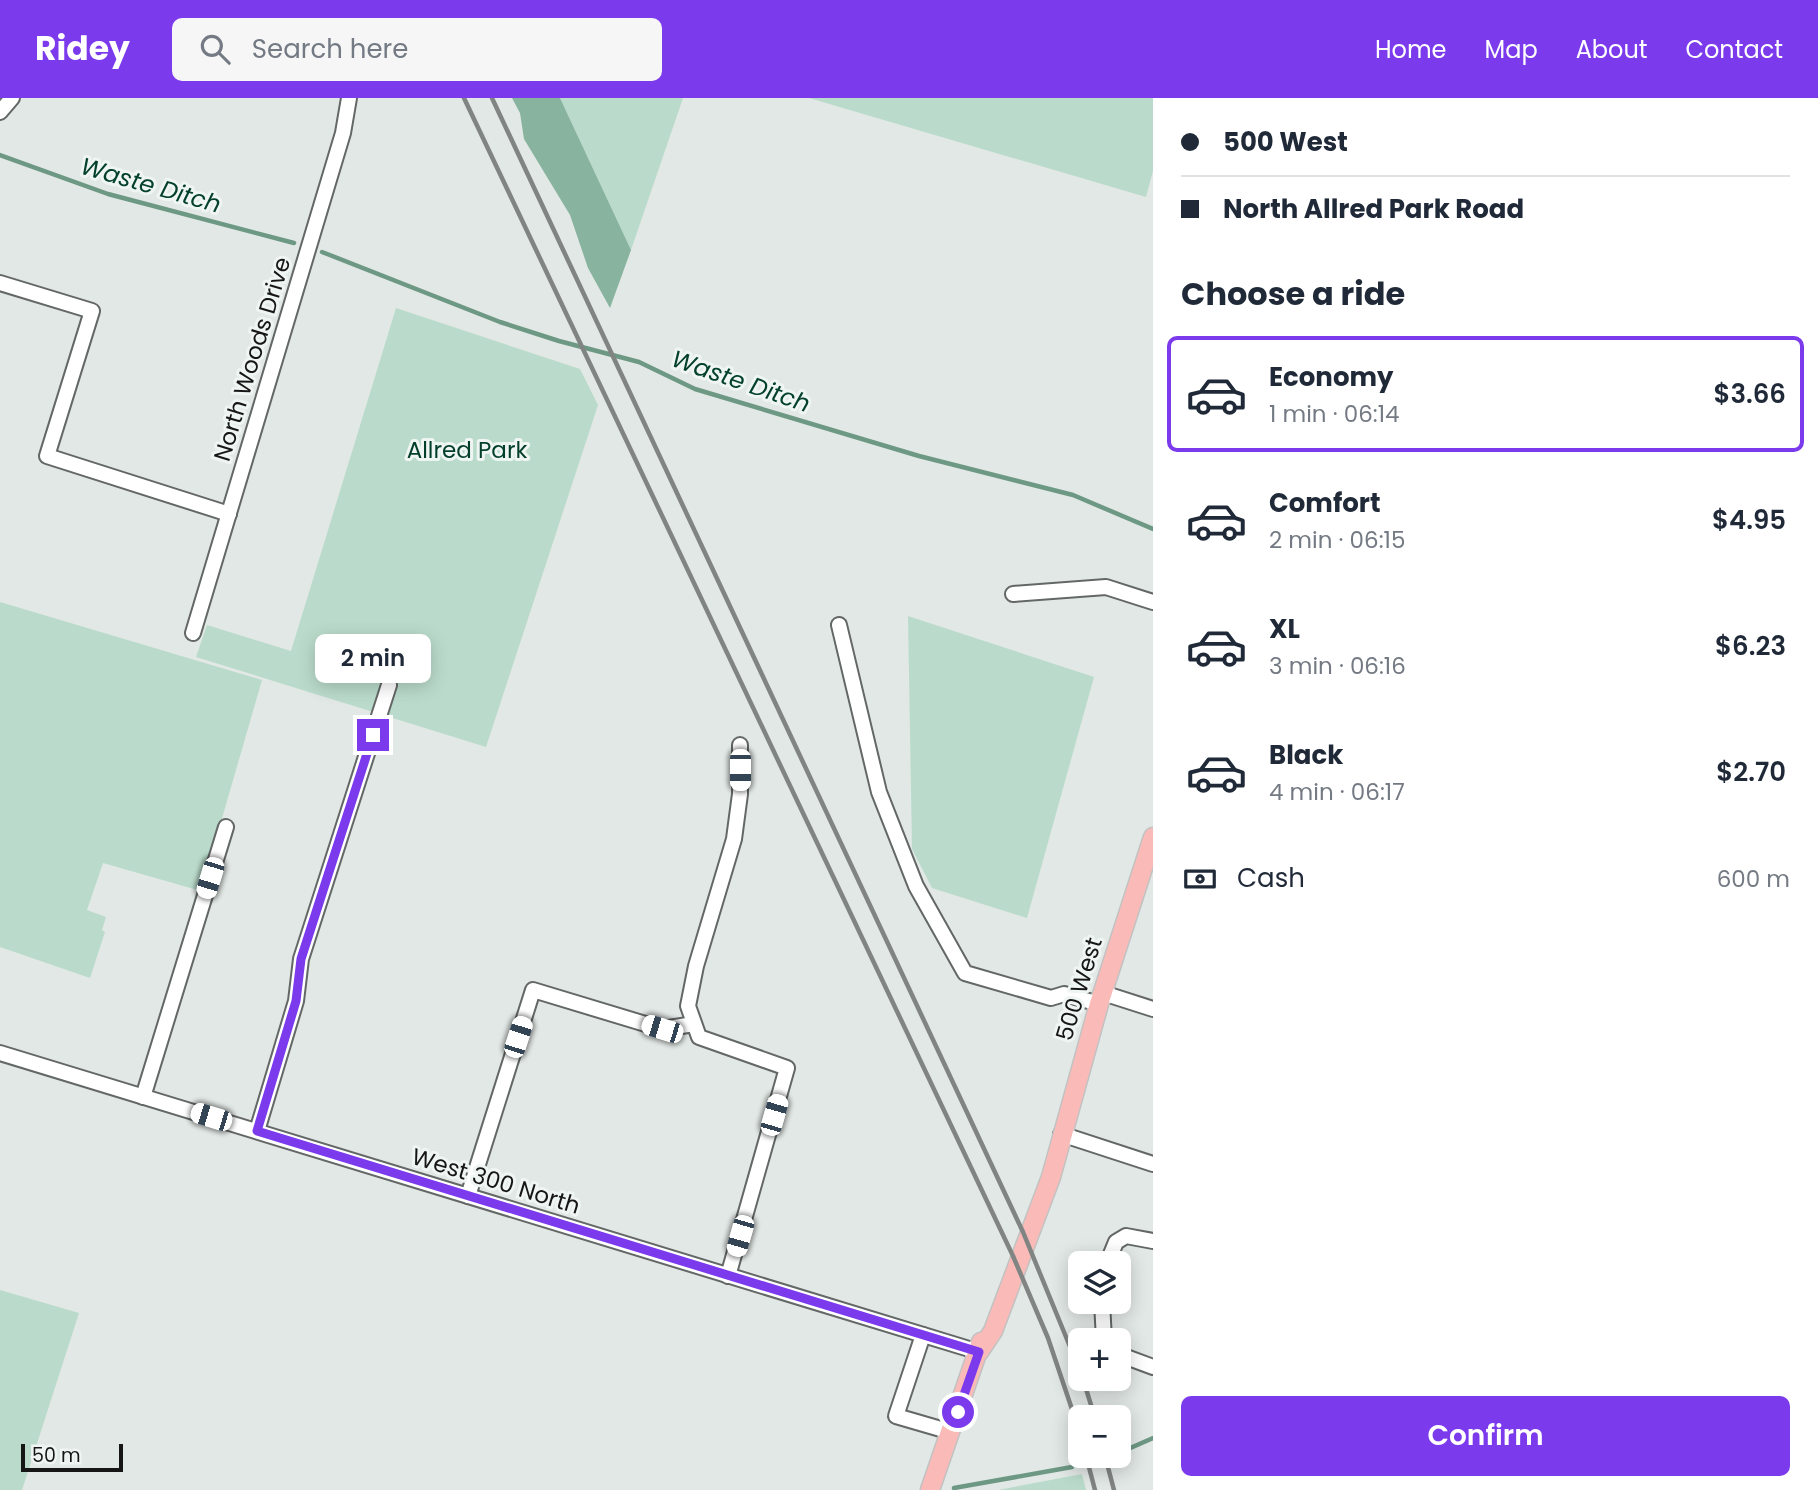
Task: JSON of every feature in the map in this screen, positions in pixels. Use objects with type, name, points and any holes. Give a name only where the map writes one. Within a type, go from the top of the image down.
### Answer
[{"type":"main road","name":"500 West","points":[[930,1490],[979,1352],[984,1329],[1043,1175],[1055,1157],[1101,999],[1153,837]]},
{"type":"street","points":[[0,112],[12,98]]},
{"type":"street","name":"North Woods Drive","points":[[193,633],[336,157],[347,119],[349,98]]},
{"type":"street","points":[[0,283],[92,311],[47,456],[229,514]]},
{"type":"street","points":[[1013,594],[1106,587],[1153,602]]},
{"type":"street","points":[[839,625],[879,792],[916,886],[965,973],[1051,998],[1064,994],[1153,1009]]},
{"type":"street","points":[[257,1131],[296,1001],[301,959],[389,685]]},
{"type":"street","points":[[728,1276],[787,1068],[699,1037],[688,1006],[696,966],[734,839],[740,794],[740,745]]},
{"type":"street","points":[[143,1097],[226,827]]},
{"type":"street","points":[[468,1196],[533,990],[662,1029],[694,1024]]},
{"type":"street","name":"West 300 North","points":[[0,1054],[979,1352]]},
{"type":"street","points":[[1061,1134],[1153,1164]]},
{"type":"street","points":[[1112,1251],[1116,1242],[1126,1236],[1153,1241]]},
{"type":"street","points":[[923,1335],[896,1416],[951,1432]]},
{"type":"street","points":[[1131,1359],[1153,1367]]},
{"type":"green space","points":[[512,98],[560,98],[631,250],[610,308],[588,268],[570,215],[524,139],[520,113]]},
{"type":"green space","points":[[560,98],[683,98],[631,250]]},
{"type":"green space","points":[[809,98],[1153,98],[1153,171],[1146,197]]},
{"type":"green space","name":"Allred Park","points":[[396,308],[580,369],[598,405],[486,747],[196,657],[207,625],[291,651]]},
{"type":"green space","points":[[0,602],[262,680],[201,891],[103,863],[87,910],[106,917],[102,930],[105,932],[90,978],[0,947]]},
{"type":"green space","points":[[908,616],[1094,677],[1027,918],[932,888],[912,849]]},
{"type":"green space","points":[[0,1290],[79,1313],[22,1490],[0,1490]]},
{"type":"green space","points":[[1082,1474],[1086,1490],[998,1490]]},
{"type":"waterway","name":"Waste Ditch","points":[[0,155],[108,194],[294,243]]},
{"type":"waterway","name":"Waste Ditch","points":[[322,252],[500,322],[639,362],[695,389],[919,456],[1073,495],[1153,529]]},
{"type":"waterway","points":[[1131,1448],[1153,1438]]},
{"type":"waterway","points":[[954,1488],[1068,1468]]},
{"type":"railway","points":[[464,98],[1013,1256],[1048,1338],[1071,1405]]},
{"type":"railway","points":[[492,98],[1023,1232],[1068,1342]]},
{"type":"railway","points":[[1087,1391],[1091,1405]]},
{"type":"railway","points":[[1089,1468],[1095,1490]]},
{"type":"railway","points":[[1108,1468],[1114,1490]]},
{"type":"route","points":[[373,735],[301,959],[296,1001],[257,1131],[979,1352],[958,1412]]}]
